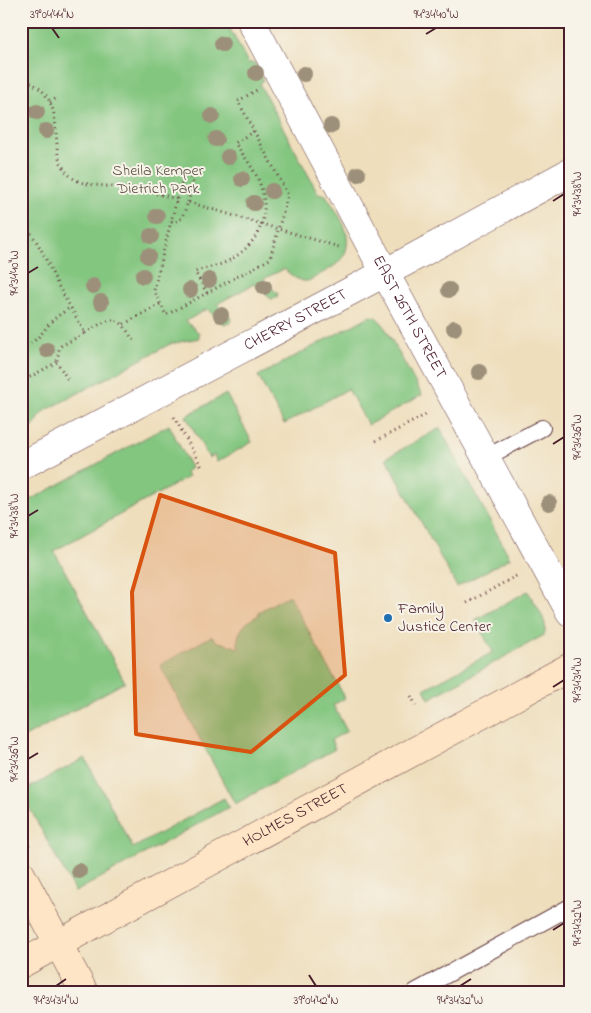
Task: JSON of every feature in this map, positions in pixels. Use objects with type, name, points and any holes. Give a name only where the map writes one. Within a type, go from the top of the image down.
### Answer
[{"type":"street","name":"EAST 26TH STREET","points":[[251,21],[384,273],[570,612]]},
{"type":"street","name":"CHERRY STREET","points":[[21,466],[570,172]]},
{"type":"street","name":"HOLMES STREET","points":[[21,964],[570,667]]},
{"type":"street","points":[[21,874],[84,992]]},
{"type":"lane","points":[[486,458],[542,428]]},
{"type":"lane","points":[[414,992],[570,907]]},
{"type":"path","points":[[21,79],[38,88],[46,95],[53,107],[58,155],[62,166],[72,177],[88,185],[118,187],[177,199]]},
{"type":"path","points":[[171,221],[176,222],[182,218],[188,202],[193,183],[190,176],[184,173],[171,221],[154,290],[166,315],[270,259],[288,195],[238,101],[258,90]]},
{"type":"path","points":[[50,102],[57,98]]},
{"type":"path","points":[[207,293],[195,272],[219,266],[239,254],[255,239],[262,224],[265,208],[263,193],[257,178],[235,142],[254,131]]},
{"type":"path","points":[[188,202],[347,249]]},
{"type":"path","points":[[21,222],[42,250],[85,332]]},
{"type":"path","points":[[124,324],[160,304]]},
{"type":"path","points":[[21,346],[28,345],[35,340],[54,319],[71,307]]},
{"type":"path","points":[[68,380],[57,362],[59,349],[85,332],[108,321],[119,321],[124,324],[136,344]]},
{"type":"path","points":[[21,382],[57,362]]},
{"type":"path","points":[[376,441],[425,415]]},
{"type":"path","points":[[174,416],[202,469]]},
{"type":"path","points":[[467,603],[513,578]]},
{"type":"path","points":[[411,696],[416,705]]},
{"type":"highlighted area","points":[[160,495],[335,553],[345,675],[251,752],[136,734],[132,592]]},
{"type":"green space","name":"Sheila Kemper Dietrich Park","points":[[21,21],[226,21],[248,63],[255,63],[263,79],[260,85],[318,193],[326,195],[342,220],[347,236],[346,251],[339,261],[329,269],[305,281],[293,276],[284,269],[263,279],[278,294],[276,298],[271,299],[254,284],[217,304],[230,317],[230,323],[224,324],[207,309],[186,321],[199,333],[199,338],[170,344],[43,412],[34,426],[23,435],[21,435]]},
{"type":"green space","points":[[370,316],[376,317],[383,324],[422,395],[368,425],[348,389],[284,424],[258,376]]},
{"type":"green space","points":[[226,394],[252,442],[217,462],[214,455],[209,458],[186,416]]},
{"type":"green space","points":[[169,425],[191,468],[185,472],[188,477],[54,551],[125,682],[21,739],[21,505]]},
{"type":"green space","points":[[440,428],[510,558],[457,587],[386,458]]},
{"type":"green space","points":[[528,591],[545,624],[544,635],[429,699],[424,689],[493,652],[475,620]]},
{"type":"green space","points":[[289,595],[345,698],[333,705],[347,731],[331,740],[335,749],[235,804],[160,665],[212,636],[216,641],[239,648],[238,637],[242,628],[259,615],[258,612]]},
{"type":"green space","points":[[85,758],[133,848],[224,798],[229,807],[75,892],[21,792]]},
{"type":"place","name":"Family Justice Center","points":[[388,618]]}]
